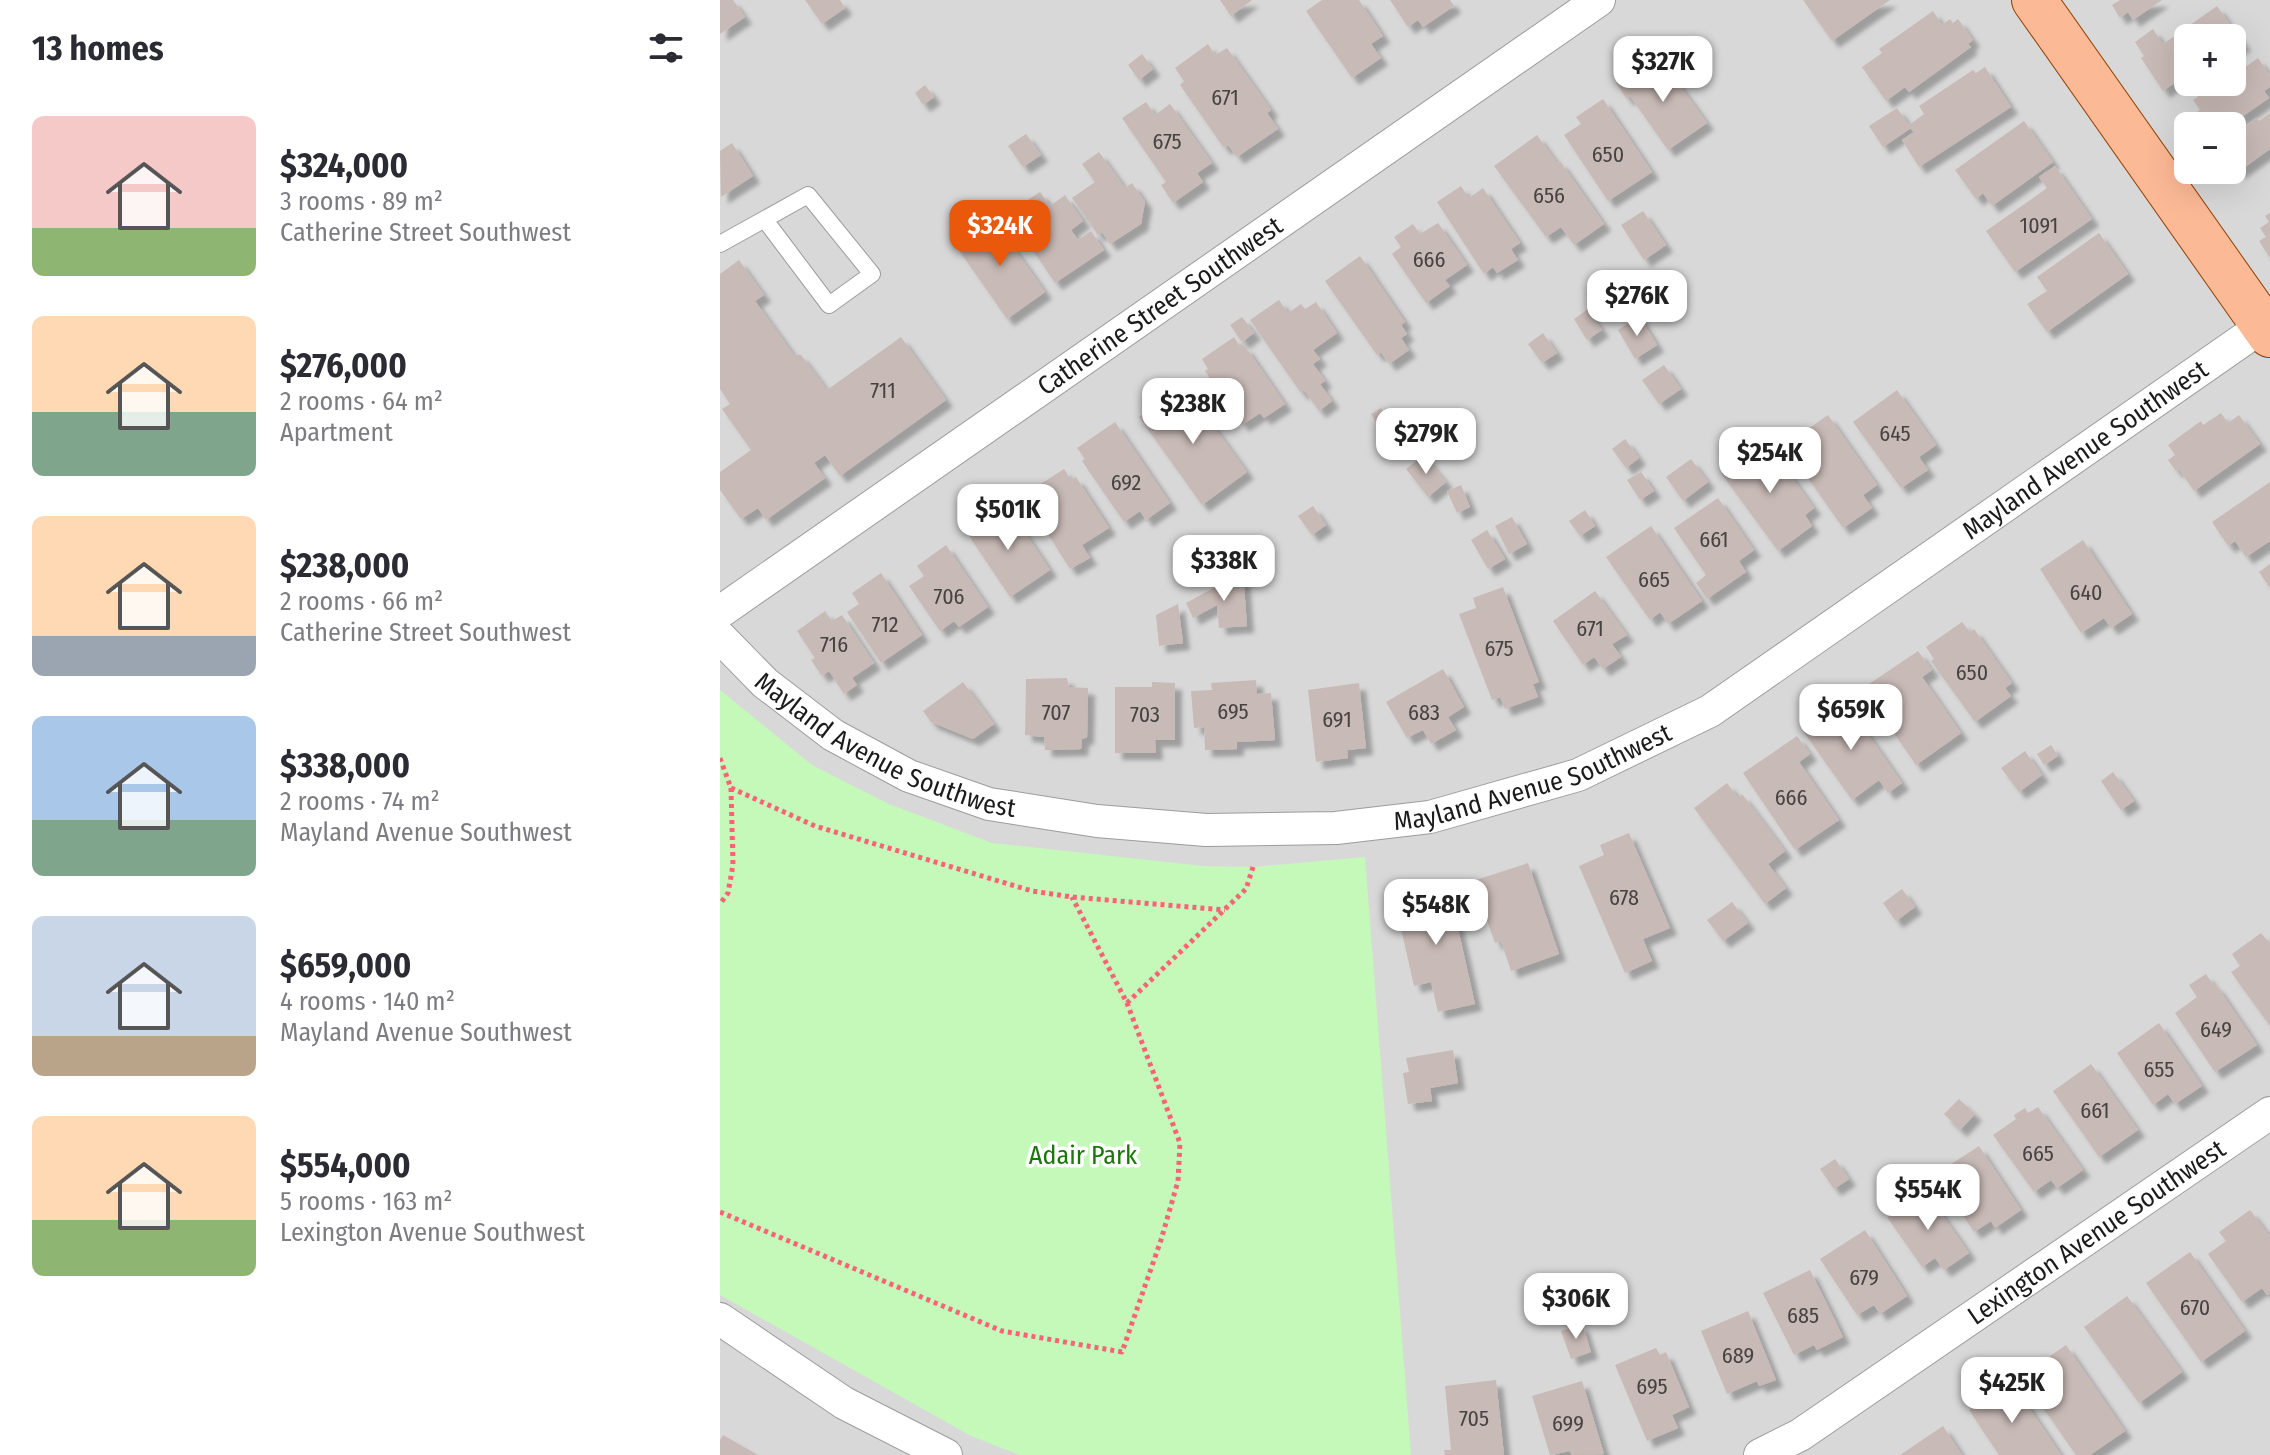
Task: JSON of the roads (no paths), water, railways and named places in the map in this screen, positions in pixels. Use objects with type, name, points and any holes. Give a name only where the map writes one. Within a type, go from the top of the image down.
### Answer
[{"type":"main road","points":[[2034,0],[2268,327]]},
{"type":"street","name":"Catherine Street Southwest","points":[[720,612],[1599,0]]},
{"type":"street","name":"Mayland Avenue Southwest","points":[[720,637],[765,683],[833,735],[909,776],[989,804],[1097,821],[1206,830],[1336,828],[1430,817],[1578,775],[1710,711],[2268,327]]},
{"type":"street","name":"Lexington Avenue Southwest","points":[[1760,1455],[1800,1435],[2270,1113]]},
{"type":"street","points":[[720,1319],[844,1403],[946,1455]]},
{"type":"lane","points":[[720,244],[808,195],[872,274],[829,305],[765,220]]},
{"type":"park label","name":"Adair Park","points":[[1083,1155]]}]
